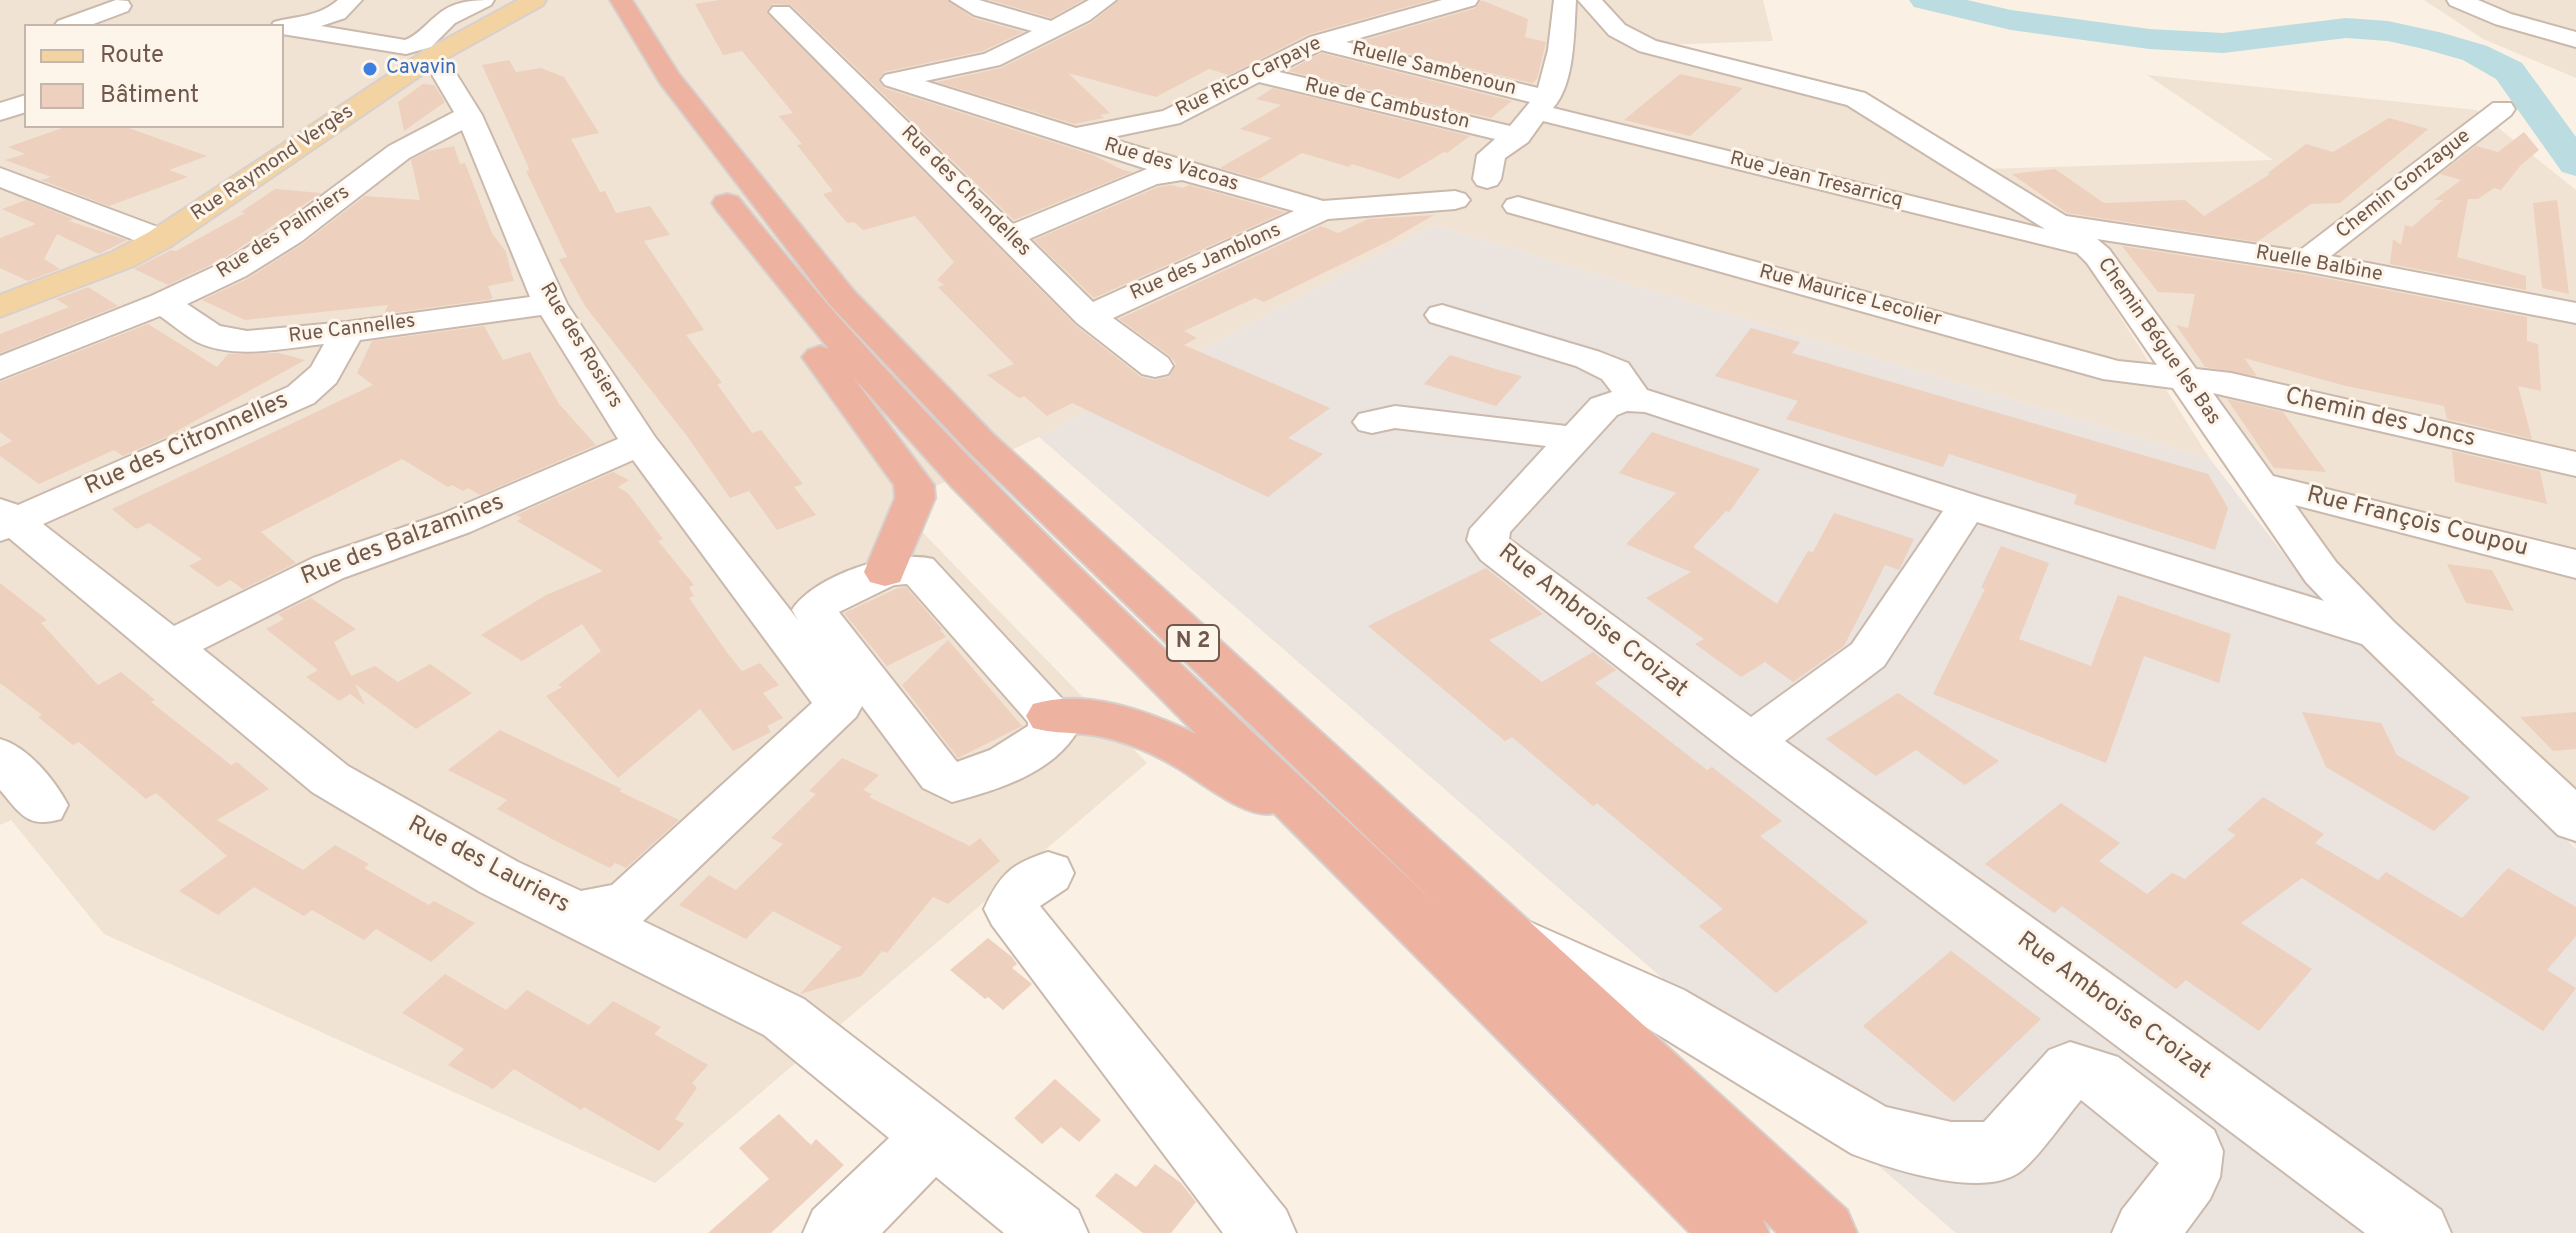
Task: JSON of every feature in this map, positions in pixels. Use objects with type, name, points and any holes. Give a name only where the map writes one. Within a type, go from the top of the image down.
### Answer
[{"type":"highway","name":"N 2","points":[[588,0],[659,114],[777,268],[858,363],[965,478],[1736,1233]]},
{"type":"highway","name":"N 2","points":[[621,0],[669,78],[842,298],[981,443],[1824,1233]]},
{"type":"highway","points":[[777,268],[780,303],[914,485],[915,498],[885,572]]},
{"type":"highway","points":[[1050,716],[1084,714],[1129,725],[1185,748],[1331,839]]},
{"type":"main road","name":"Rue Raymond Vergès","points":[[0,307],[123,259],[160,239],[431,44],[499,6],[535,0]]},
{"type":"street","points":[[288,27],[337,13],[351,0]]},
{"type":"street","points":[[431,44],[447,18],[483,0]]},
{"type":"street","points":[[961,0],[982,10],[1053,29]]},
{"type":"street","points":[[860,87],[991,60],[1105,0]]},
{"type":"street","name":"Rue Rico Carpaye","points":[[1075,137],[1171,117],[1319,42],[1467,0]]},
{"type":"street","points":[[1487,179],[1491,155],[1518,136],[1543,105],[1561,52],[1565,0]]},
{"type":"street","name":"Chemin Bégue les Bas","points":[[1589,0],[1610,24],[1607,43],[1828,89],[1856,99],[2061,224],[2093,251],[2321,572],[2378,633],[2576,821]]},
{"type":"street","points":[[2458,0],[2503,19],[2576,40]]},
{"type":"street","points":[[71,24],[120,6]]},
{"type":"street","name":"Rue des Chandelles","points":[[781,12],[1089,316],[1155,366]]},
{"type":"street","points":[[288,27],[397,46],[431,44]]},
{"type":"street","points":[[399,27],[431,44]]},
{"type":"street","name":"Ruelle Sambenoun","points":[[1319,42],[1543,105]]},
{"type":"street","points":[[1561,52],[1607,43]]},
{"type":"street","name":"Rue des Rosiers","points":[[431,44],[469,115],[550,304],[640,443],[738,576]]},
{"type":"street","name":"Rue de Cambuston","points":[[1256,74],[1518,136]]},
{"type":"street","name":"Rue des Vacoas","points":[[894,80],[1183,171],[1322,210],[1486,207]]},
{"type":"street","points":[[0,112],[24,104]]},
{"type":"street","name":"Rue Jean Tresarricq","points":[[1543,105],[2093,251]]},
{"type":"street","name":"Chemin Gonzague","points":[[2305,261],[2502,109]]},
{"type":"street","name":"Rue des Palmiers","points":[[0,368],[163,303],[235,269],[291,234],[399,152],[469,115]]},
{"type":"street","points":[[1010,236],[1150,177],[1183,171]]},
{"type":"street","points":[[0,177],[160,239]]},
{"type":"street","points":[[1487,179],[1518,188],[1524,194],[1524,200],[1486,207],[1454,189],[1460,184],[1487,179]]},
{"type":"street","name":"Rue Maurice Lecolier","points":[[1486,207],[2116,371],[2183,378]]},
{"type":"street","name":"Rue des Jamblons","points":[[1089,316],[1322,210]]},
{"type":"street","name":"Ruelle Balbine","points":[[2061,224],[2305,261],[2576,313]]},
{"type":"street","name":"Rue Cannelles","points":[[163,303],[210,335],[261,340],[347,332],[550,304]]},
{"type":"street","points":[[1442,315],[1588,359],[1615,371],[1635,399],[2378,633]]},
{"type":"street","name":"Rue des Citronnelles","points":[[4,521],[301,395],[318,384],[327,372],[347,332]]},
{"type":"street","name":"Chemin des Joncs","points":[[2183,378],[2231,384],[2576,464]]},
{"type":"street","name":"Rue Ambroise Croizat","points":[[1635,399],[1617,400],[1604,407],[1490,529],[1488,540],[1496,551],[1749,743],[2418,1233]]},
{"type":"street","points":[[1372,422],[1395,417],[1575,438]]},
{"type":"street","name":"Rue des Balzamines","points":[[170,646],[328,568],[456,523],[640,443]]},
{"type":"street","name":"Rue François Coupou","points":[[2258,484],[2576,564]]},
{"type":"street","points":[[1749,743],[1868,655],[1967,506]]},
{"type":"street","name":"Rue des Lauriers","points":[[4,521],[170,646],[330,779],[499,877],[578,914],[627,904],[839,705],[738,576]]},
{"type":"street","points":[[918,569],[1050,716],[1054,730],[1044,742],[971,779],[952,783],[940,775],[814,610],[819,604],[885,572],[918,569]]},
{"type":"street","points":[[0,757],[43,805]]},
{"type":"street","points":[[1048,873],[1018,893],[1011,909],[1263,1233]]},
{"type":"street","points":[[578,914],[784,1017],[1055,1233]]},
{"type":"street","points":[[1508,934],[1664,1008],[1874,1133],[1951,1152],[1998,1151],[2070,1069],[2097,1076],[2192,1151],[2188,1177],[2145,1233]]},
{"type":"street","points":[[836,1233],[934,1137]]},
{"type":"shaded area","points":[[0,0],[1763,0],[1773,41],[1659,45],[1831,84],[2073,242],[2210,459],[1434,225],[1039,437],[896,505],[1147,763],[655,1183],[104,934],[11,820],[0,825]]},
{"type":"shaded area","points":[[2424,0],[2576,0],[2576,78],[2483,39]]},
{"type":"shaded area","points":[[2147,75],[2476,110],[2576,190],[2576,846],[2295,569],[2089,238],[1986,169],[2273,160]]},
{"type":"shaded area","points":[[1434,225],[2210,459],[2295,569],[2576,849],[2576,1233],[1956,1233],[1039,437]]},
{"type":"building","points":[[719,0],[947,0],[973,18],[1023,32],[983,51],[884,72],[878,80],[884,88],[1093,155],[1133,172],[1014,220],[791,5],[773,4],[766,12],[1075,325],[1141,377],[1154,380],[1169,377],[1176,364],[1170,356],[1119,319],[1321,226],[1338,233],[1368,219],[1434,215],[1389,241],[1264,302],[1255,298],[1184,331],[1197,338],[1184,345],[1330,408],[1288,438],[1323,454],[1268,497],[1072,403],[1047,416],[1024,396],[1019,398],[987,375],[1014,364],[938,287],[944,285],[937,280],[954,262],[915,216],[863,230],[854,222],[847,223],[823,194],[833,191],[779,116],[793,113],[742,51],[723,55],[695,4]]},
{"type":"building","points":[[990,0],[1083,0],[1051,18]]},
{"type":"building","points":[[1119,0],[1431,0],[1309,34],[1229,75],[1209,69],[1156,97],[1068,73],[1110,113],[1100,115],[1104,118],[1074,124],[937,82],[1001,68],[1091,23]]},
{"type":"building","points":[[1481,0],[1528,19],[1525,37],[1546,42],[1537,79],[1532,83],[1358,42],[1476,8]]},
{"type":"building","points":[[1321,53],[1512,101],[1491,118],[1288,71]]},
{"type":"building","points":[[509,60],[516,72],[541,68],[564,77],[599,133],[571,139],[600,192],[605,191],[616,213],[650,206],[670,235],[644,241],[704,330],[686,335],[722,383],[717,384],[752,433],[761,430],[803,484],[794,487],[816,515],[777,530],[749,491],[730,498],[687,436],[585,306],[559,259],[567,257],[526,171],[529,171],[528,166],[482,65]]},
{"type":"building","points":[[1680,74],[1743,88],[1690,136],[1624,120]]},
{"type":"building","points":[[423,84],[434,85],[445,102],[404,131],[398,102]]},
{"type":"building","points":[[1273,88],[1470,136],[1447,153],[1399,179],[1302,153],[1259,179],[1220,168],[1272,138],[1240,129],[1281,105],[1256,99]]},
{"type":"building","points":[[2389,118],[2428,129],[2340,203],[2311,204],[2257,242],[2067,213],[2012,174],[2055,169],[2104,203],[2185,200],[2204,216],[2270,174],[2306,144],[2333,152]]},
{"type":"building","points":[[62,128],[129,128],[207,156],[169,170],[188,177],[109,206],[41,180],[51,177],[5,160],[25,154],[8,147]]},
{"type":"building","points":[[2524,132],[2539,150],[2521,165],[2501,190],[2494,188],[2478,199],[2468,199],[2457,257],[2526,276],[2526,290],[2390,264],[2393,239],[2401,245],[2405,225],[2412,227],[2443,200],[2434,200],[2461,180],[2440,174],[2476,146],[2498,152]]},
{"type":"building","points":[[454,146],[460,164],[465,163],[492,233],[506,252],[514,281],[488,286],[493,299],[384,314],[388,305],[245,320],[202,300],[247,279],[304,243],[365,196],[420,200],[411,160],[428,151]]},
{"type":"building","points":[[1171,185],[1183,188],[1189,185],[1285,212],[1094,298],[1034,240],[1158,187]]},
{"type":"building","points":[[275,189],[321,193],[223,259],[168,285],[134,269],[171,250],[176,251],[245,213],[241,212]]},
{"type":"building","points":[[26,200],[73,219],[69,221],[127,240],[99,254],[57,234],[44,259],[60,269],[28,281],[0,268],[0,238],[36,224],[2,209]]},
{"type":"building","points":[[2557,200],[2569,294],[2542,288],[2533,203]]},
{"type":"building","points":[[2122,246],[2304,274],[2527,317],[2527,341],[2538,344],[2541,391],[2518,386],[2532,439],[2447,419],[2444,406],[2346,386],[2244,358],[2257,376],[2205,367],[2176,325],[2188,328],[2195,294],[2158,292]]},
{"type":"building","points":[[88,287],[118,306],[0,353],[0,334],[69,307],[56,299]]},
{"type":"building","points":[[148,324],[217,367],[228,354],[279,353],[305,360],[166,437],[123,456],[114,450],[39,484],[0,456],[0,447],[12,441],[0,432],[0,382]]},
{"type":"building","points":[[484,326],[503,360],[530,352],[559,404],[596,445],[480,495],[468,488],[463,491],[452,485],[448,487],[402,459],[261,532],[296,563],[243,589],[230,580],[218,587],[189,566],[202,559],[149,523],[136,529],[112,509],[373,385],[357,373],[372,341]]},
{"type":"building","points":[[1751,328],[1800,342],[1792,353],[2208,474],[2228,508],[2215,550],[2074,504],[2077,495],[1949,454],[1943,467],[1786,419],[1798,401],[1715,376]]},
{"type":"building","points":[[1450,355],[1522,376],[1496,406],[1424,384]]},
{"type":"building","points":[[2227,399],[2283,412],[2326,472],[2274,468]]},
{"type":"building","points":[[1652,432],[1760,469],[1729,512],[1726,511],[1693,547],[1777,604],[1808,551],[1813,552],[1834,513],[1914,539],[1899,570],[1885,565],[1844,646],[1793,682],[1765,662],[1741,677],[1695,644],[1704,639],[1646,598],[1691,572],[1626,544],[1676,493],[1619,473]]},
{"type":"building","points":[[2452,451],[2540,471],[2547,504],[2455,482]]},
{"type":"building","points":[[613,472],[629,480],[618,487],[628,493],[663,539],[658,541],[694,585],[689,587],[694,596],[689,598],[728,654],[742,671],[760,663],[779,685],[763,693],[783,718],[767,726],[771,732],[733,751],[700,709],[618,778],[546,696],[562,687],[558,685],[601,651],[582,624],[522,661],[481,635],[546,595],[603,571],[517,521],[522,518],[516,515]]},
{"type":"building","points":[[2001,546],[2049,563],[2019,639],[2091,666],[2118,595],[2231,634],[2219,683],[2144,656],[2106,763],[1933,694],[1985,589],[1981,588]]},
{"type":"building","points":[[2447,564],[2492,570],[2514,611],[2466,603]]},
{"type":"building","points":[[1486,568],[1543,614],[1489,640],[1542,682],[1593,652],[1616,670],[1595,683],[1707,770],[1712,767],[1782,821],[1760,836],[1868,922],[1776,993],[1699,926],[1723,909],[1597,803],[1593,806],[1512,737],[1505,741],[1368,626]]},
{"type":"building","points":[[0,583],[47,620],[41,623],[98,685],[121,672],[155,700],[151,702],[231,765],[237,762],[269,789],[217,820],[303,870],[335,845],[369,864],[364,868],[429,905],[434,901],[475,923],[431,962],[376,929],[364,940],[312,910],[304,916],[254,887],[218,915],[179,891],[227,856],[156,793],[146,799],[79,742],[73,745],[38,717],[42,715],[0,683]]},
{"type":"building","points":[[906,587],[946,637],[887,666],[844,613]]},
{"type":"building","points":[[311,598],[356,629],[334,642],[351,676],[375,666],[398,682],[430,664],[472,693],[416,729],[355,684],[365,705],[350,694],[339,701],[306,677],[318,670],[266,629],[284,619],[278,614]]},
{"type":"building","points":[[948,640],[1022,726],[958,758],[902,685]]},
{"type":"building","points":[[1898,693],[1999,761],[1965,785],[1916,750],[1876,776],[1826,739]]},
{"type":"building","points":[[2302,712],[2381,723],[2397,755],[2470,797],[2434,831],[2326,767]]},
{"type":"building","points":[[2576,712],[2576,749],[2553,751],[2520,717]]},
{"type":"building","points":[[500,730],[679,820],[626,868],[615,863],[610,868],[552,839],[497,809],[507,800],[448,770]]},
{"type":"building","points":[[842,758],[879,775],[863,790],[872,794],[869,797],[970,846],[980,838],[1000,861],[948,904],[933,897],[887,953],[882,951],[861,976],[800,994],[842,947],[773,911],[746,939],[679,905],[709,875],[736,890],[783,844],[771,838],[816,794],[809,791]]},
{"type":"building","points":[[2263,797],[2324,834],[2315,843],[2378,880],[2386,872],[2462,918],[2508,868],[2576,907],[2576,936],[2547,970],[2576,988],[2543,1031],[2302,878],[2241,923],[2312,969],[2259,1031],[2186,980],[2176,989],[2062,906],[2054,913],[1985,864],[2061,803],[2120,843],[2099,861],[2147,894],[2172,873],[2185,879],[2236,835],[2227,830]]},
{"type":"building","points":[[988,938],[1012,957],[1017,964],[1012,968],[1032,984],[1003,1010],[950,970]]},
{"type":"building","points":[[1951,951],[2041,1019],[1954,1102],[1863,1026]]},
{"type":"building","points":[[445,974],[506,1010],[527,990],[589,1025],[613,1001],[661,1027],[654,1034],[708,1065],[692,1083],[697,1088],[675,1119],[684,1124],[659,1151],[584,1107],[581,1110],[514,1069],[493,1089],[448,1065],[464,1049],[402,1013]]},
{"type":"building","points":[[1055,1079],[1101,1120],[1079,1142],[1061,1127],[1042,1144],[1014,1118]]},
{"type":"building","points":[[779,1114],[811,1145],[816,1139],[844,1165],[771,1233],[708,1233],[769,1179],[739,1148]]},
{"type":"building","points":[[1155,1164],[1181,1183],[1196,1202],[1171,1233],[1143,1233],[1095,1196],[1116,1173],[1136,1187]]},
{"type":"waterway","points":[[1925,0],[2011,20],[2149,39],[2223,43],[2346,28],[2388,31],[2431,40],[2475,53],[2509,71],[2576,164]]},
{"type":"place","name":"Cavavin","points":[[370,69]]}]
